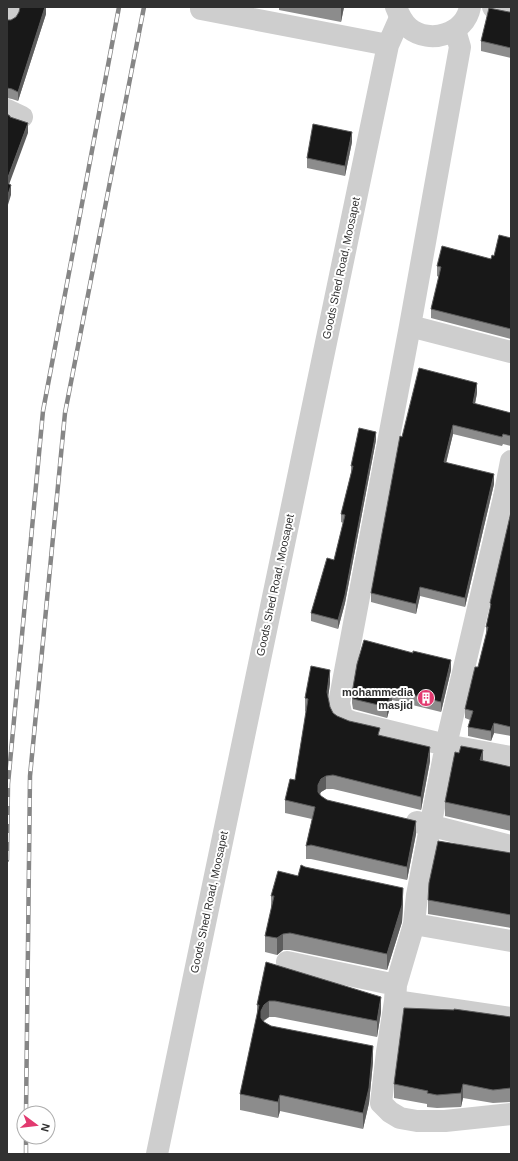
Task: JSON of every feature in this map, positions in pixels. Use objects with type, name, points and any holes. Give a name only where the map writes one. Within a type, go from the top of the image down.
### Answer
[{"type":"street","points":[[7,18],[10,7]]},
{"type":"street","points":[[398,13],[409,28],[420,34],[432,36],[444,35],[455,30],[464,21],[470,7]]},
{"type":"street","points":[[493,7],[511,10]]},
{"type":"street","points":[[201,9],[388,45]]},
{"type":"street","name":"Goods Shed Road, Moosapet","points":[[157,1154],[388,45],[398,13]]},
{"type":"street","points":[[455,30],[460,47],[410,326],[339,703],[342,718],[352,722],[446,745],[511,757]]},
{"type":"street","points":[[410,326],[511,352]]},
{"type":"street","points":[[511,460],[507,497],[446,745],[430,825],[409,893],[414,924],[379,1050],[381,1103],[390,1112],[400,1118],[416,1121],[445,1122],[511,1114]]},
{"type":"street","points":[[400,818],[511,846]]},
{"type":"street","points":[[414,924],[511,942]]},
{"type":"street","points":[[287,962],[396,993],[511,1018]]},
{"type":"building","points":[[20,7],[45,7],[18,92],[7,88],[7,20],[11,20],[16,17]]},
{"type":"building","points":[[489,8],[511,12],[511,48],[481,41]]},
{"type":"building","points":[[7,114],[10,117],[28,123],[7,180]]},
{"type":"building","points":[[313,124],[352,132],[345,166],[307,158]]},
{"type":"building","points":[[7,183],[11,185],[7,198]]},
{"type":"building","points":[[499,235],[511,238],[511,329],[431,309],[441,267],[437,266],[442,246],[491,259],[492,255],[494,256]]},
{"type":"building","points":[[419,368],[477,383],[473,403],[511,413],[511,436],[503,434],[502,437],[453,425],[444,462],[494,474],[465,598],[420,587],[416,604],[371,593],[400,436],[402,437]]},
{"type":"building","points":[[359,428],[376,432],[345,595],[338,620],[311,613],[327,558],[334,560],[345,515],[341,514],[353,466],[351,466]]},
{"type":"building","points":[[511,512],[511,727],[494,723],[491,731],[468,727],[473,711],[465,709],[475,667],[478,667],[488,627],[486,627],[490,603]]},
{"type":"building","points":[[364,640],[413,653],[413,651],[451,660],[441,702],[392,690],[387,707],[353,699],[352,693],[357,664]]},
{"type":"building","points":[[311,666],[330,670],[327,692],[330,707],[333,713],[337,716],[349,721],[380,728],[378,735],[430,747],[421,797],[333,775],[326,776],[321,779],[318,785],[318,792],[327,800],[416,821],[407,867],[311,845],[306,846],[315,807],[285,800],[290,779],[295,780],[308,699],[305,698]]},
{"type":"building","points":[[461,746],[483,750],[480,760],[511,767],[511,816],[445,802],[455,752],[459,753]]},
{"type":"building","points":[[438,841],[511,853],[511,915],[428,900],[429,883]]},
{"type":"building","points":[[301,865],[403,888],[402,905],[387,954],[290,933],[283,934],[277,938],[265,936],[274,896],[271,896],[278,871],[298,876]]},
{"type":"building","points":[[266,962],[381,997],[377,1021],[275,1001],[269,1001],[264,1005],[261,1011],[261,1018],[264,1022],[271,1026],[373,1046],[369,1088],[363,1113],[280,1095],[278,1102],[240,1094],[259,1005],[257,1005]]},
{"type":"building","points":[[404,1008],[454,1009],[511,1017],[511,1088],[493,1090],[463,1084],[461,1093],[437,1095],[427,1093],[428,1091],[394,1084]]},
{"type":"railway","points":[[7,860],[8,784],[43,411],[119,7]]},
{"type":"railway","points":[[26,1105],[30,776],[65,413],[144,7]]},
{"type":"railway","points":[[26,1145],[26,1154]]},
{"type":"place","name":"mohammedia masjid","points":[[426,698]]}]
